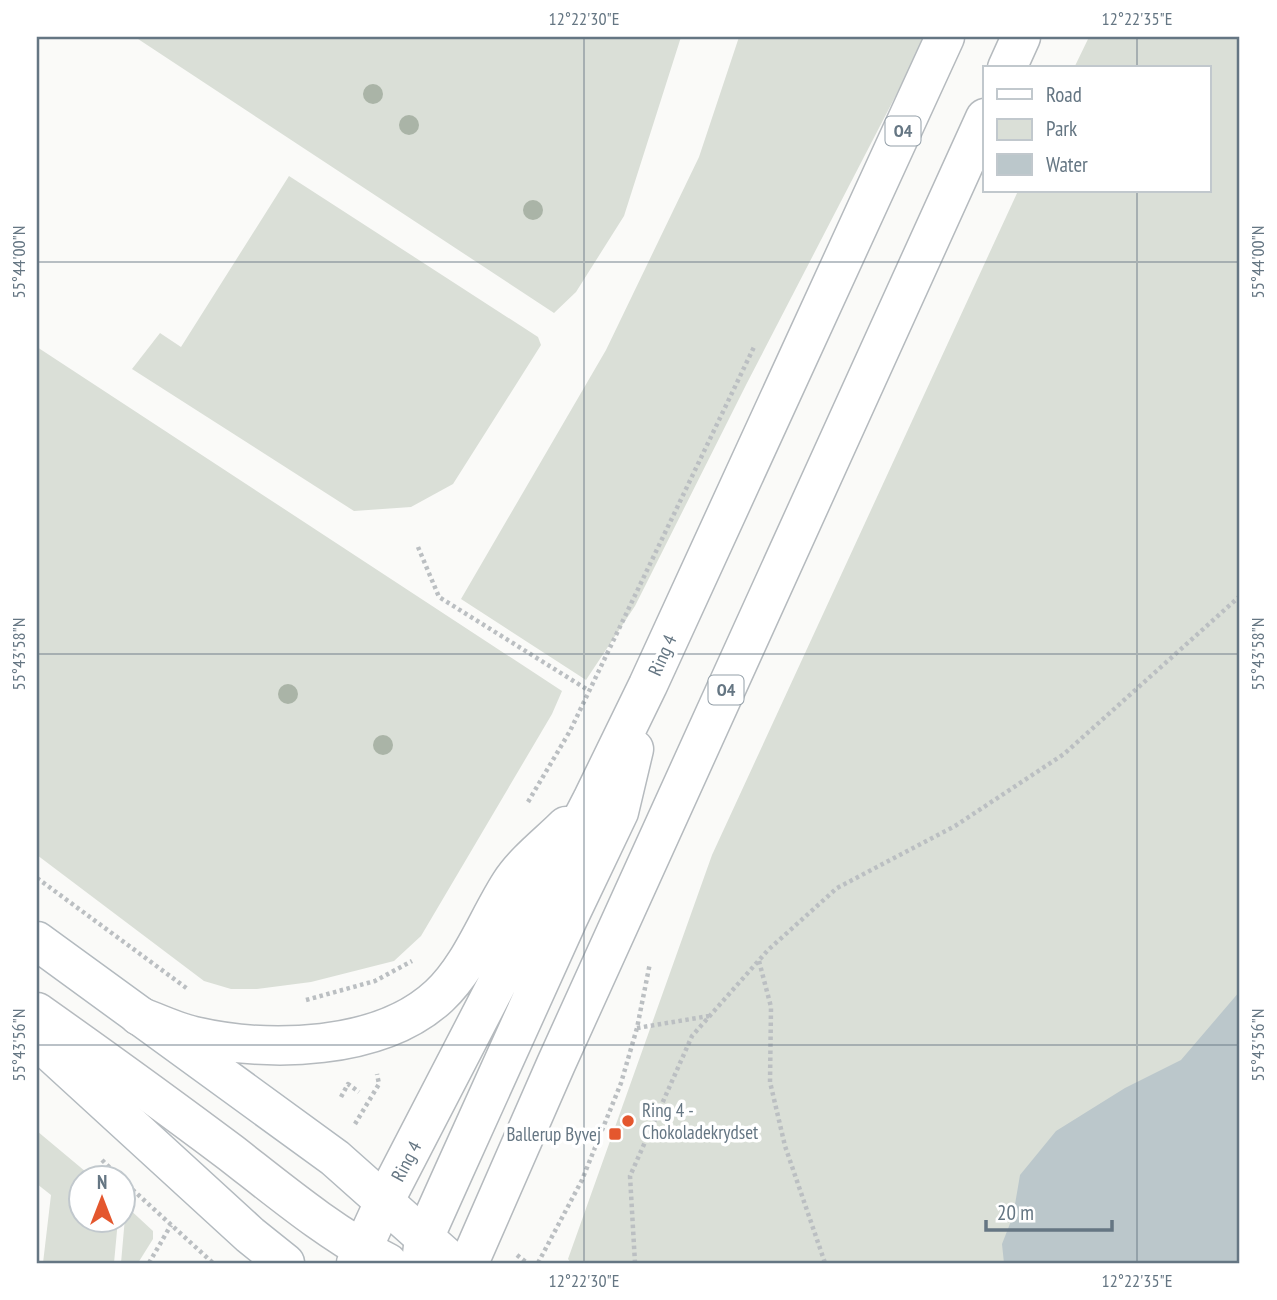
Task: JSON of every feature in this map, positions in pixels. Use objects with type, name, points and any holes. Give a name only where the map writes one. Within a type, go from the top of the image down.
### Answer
[{"type":"main road","name":"Ring 4","points":[[374,1260],[384,1202],[592,800],[648,685],[945,37]]},
{"type":"main road","points":[[1008,66],[1021,37]]},
{"type":"main road","name":"O4","points":[[469,1263],[545,1089],[983,122]]},
{"type":"main road","points":[[423,1251],[568,919],[619,812],[648,685]]},
{"type":"main road","points":[[139,1016],[193,1036],[261,1046],[300,1046],[367,1034],[399,1022],[439,996],[464,962],[512,881],[592,800]]},
{"type":"main road","points":[[37,941],[335,1158],[384,1202],[423,1251],[453,1263]]},
{"type":"main road","points":[[37,1012],[374,1260]]},
{"type":"main road","points":[[37,1040],[250,1235],[285,1263]]},
{"type":"path","points":[[418,547],[439,597],[588,690]]},
{"type":"path","points":[[635,1263],[630,1176],[692,1036],[759,960],[837,888],[955,826],[1064,754],[1240,596]]},
{"type":"path","points":[[37,878],[197,996]]},
{"type":"path","points":[[759,960],[771,1007],[770,1082],[785,1146],[825,1263]]},
{"type":"path","points":[[637,1028],[710,1016]]},
{"type":"path","points":[[538,1263],[582,1180],[621,1083]]},
{"type":"path","points":[[341,1097],[348,1084],[359,1092]]},
{"type":"path","points":[[136,1193],[213,1263]]},
{"type":"path","points":[[149,1263],[171,1225]]},
{"type":"green space","points":[[135,37],[681,37],[624,216],[576,292],[554,313]]},
{"type":"green space","points":[[739,37],[924,37],[635,606],[586,680],[461,599],[606,350],[699,157]]},
{"type":"green space","points":[[1089,37],[1240,37],[1240,1263],[571,1263],[568,1259],[712,855],[1018,192],[1210,192],[1210,66],[1075,66]]},
{"type":"green space","points":[[289,176],[538,337],[541,345],[453,484],[411,507],[354,511],[132,369],[160,333],[181,347]]},
{"type":"green space","points":[[37,347],[562,691],[552,714],[421,936],[394,961],[311,982],[257,989],[231,989],[204,981],[37,855]]},
{"type":"green space","points":[[37,1131],[76,1164],[66,1164],[66,1234],[117,1234],[114,1263],[43,1263],[51,1195],[37,1184]]},
{"type":"green space","points":[[136,1215],[153,1231],[153,1239],[138,1263],[121,1263],[124,1234],[136,1234]]},
{"type":"water","points":[[1240,991],[1240,1263],[1004,1263],[1002,1244],[1013,1216],[1020,1175],[1056,1131],[1125,1088],[1181,1060]]},
{"type":"place","name":"Ring 4 - Chokoladekrydset","points":[[628,1121]]},
{"type":"place","name":"Ballerup Byvej","points":[[615,1134]]}]
